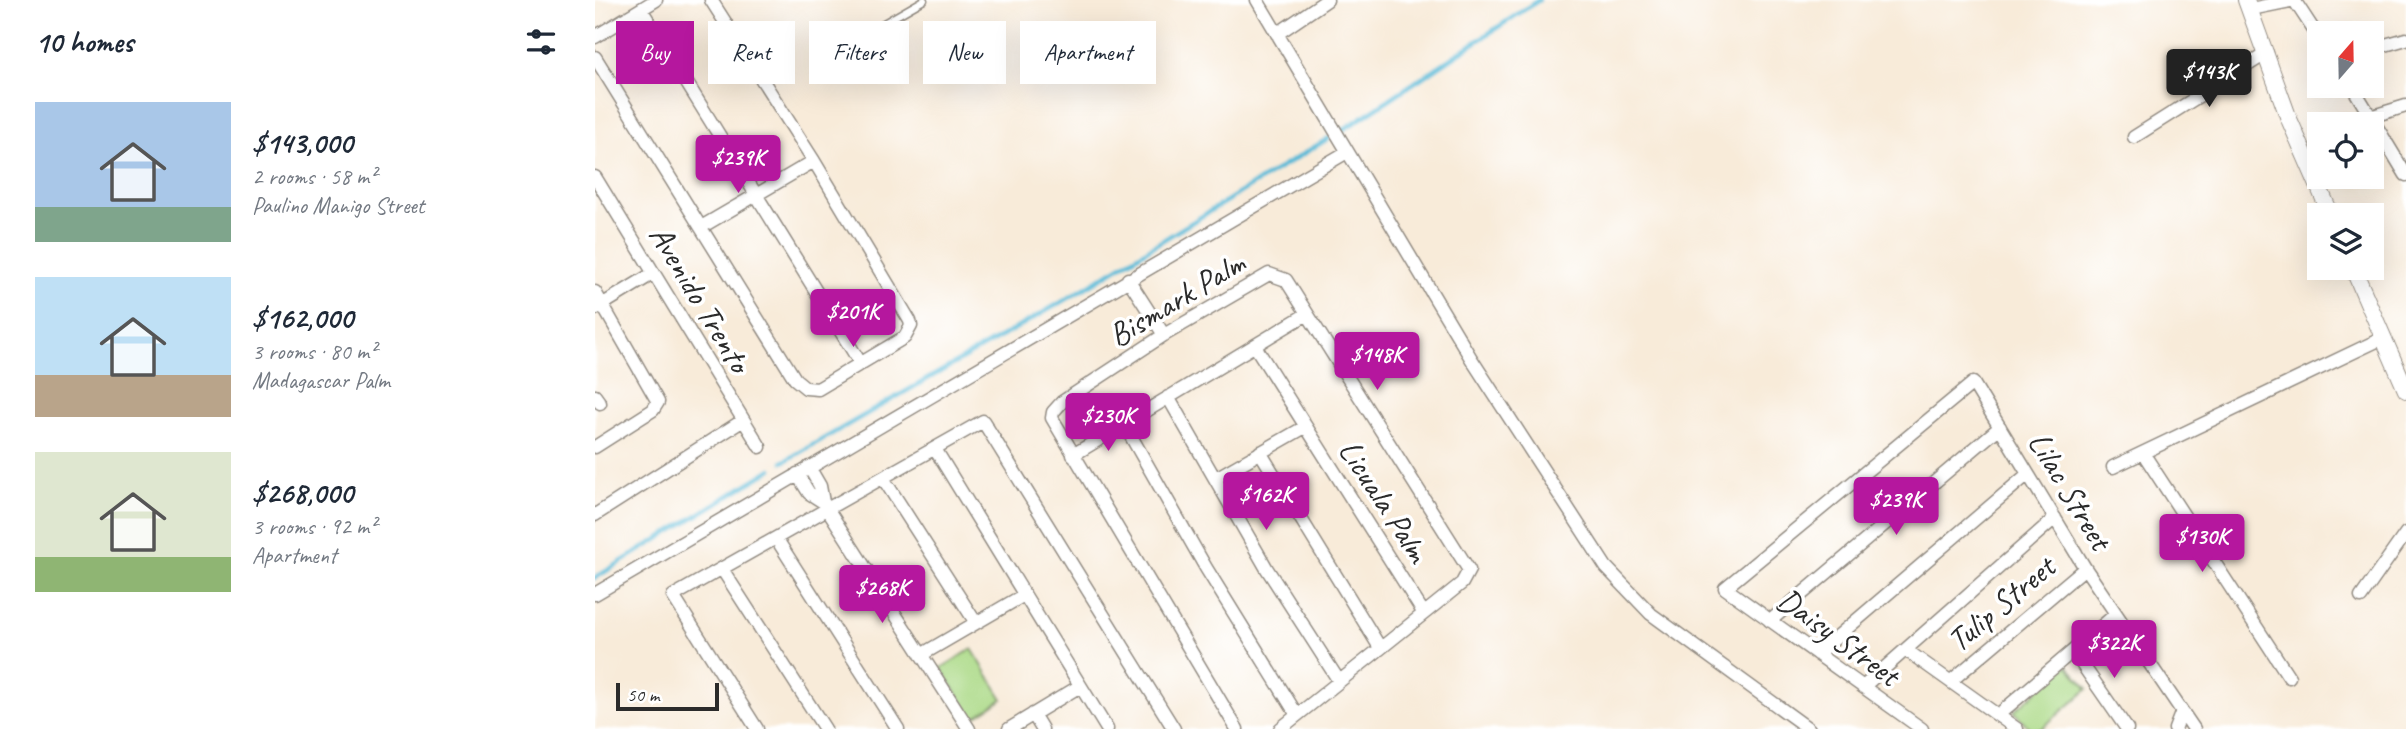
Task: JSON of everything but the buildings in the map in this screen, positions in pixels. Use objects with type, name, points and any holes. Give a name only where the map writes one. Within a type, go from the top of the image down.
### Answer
[{"type":"street","points":[[595,37],[656,0]]},
{"type":"street","points":[[595,57],[800,384],[811,390],[818,389],[905,337],[911,326],[910,321],[814,161],[711,0]]},
{"type":"street","points":[[1257,0],[1472,360],[1618,582],[1673,631],[1809,729]]},
{"type":"street","points":[[1277,34],[1327,0]]},
{"type":"street","points":[[2308,21],[2294,0],[2248,4],[2289,118],[2326,203]]},
{"type":"street","points":[[641,9],[861,364]]},
{"type":"street","points":[[2384,45],[2406,39]]},
{"type":"street","points":[[2134,137],[2267,53]]},
{"type":"street","points":[[2384,113],[2406,106]]},
{"type":"street","points":[[2384,135],[2406,174]]},
{"type":"street","points":[[595,594],[1347,152]]},
{"type":"street","points":[[703,226],[814,161]]},
{"type":"street","name":"Avenido Trento","points":[[595,177],[760,447]]},
{"type":"street","points":[[599,307],[654,273]]},
{"type":"street","name":"Bismark Palm","points":[[1237,729],[1052,418],[1056,406],[1164,335],[1269,274],[1279,275],[1286,280],[1467,564],[1468,572],[1462,583],[1379,646],[1280,729]]},
{"type":"street","points":[[1128,279],[1164,335]]},
{"type":"street","points":[[2358,280],[2406,390]]},
{"type":"street","points":[[595,292],[599,307],[658,402],[653,410],[595,447]]},
{"type":"street","points":[[1073,455],[1307,314]]},
{"type":"street","points":[[2113,467],[2383,338]]},
{"type":"street","name":"Licuala Palm","points":[[1255,346],[1423,612]]},
{"type":"street","name":"Lilac Street","points":[[1725,588],[1973,383],[2085,568],[2194,729]]},
{"type":"street","points":[[1168,397],[1267,569],[1339,681]]},
{"type":"street","points":[[595,515],[742,421]]},
{"type":"street","points":[[757,729],[673,597],[776,538],[826,505],[883,478],[983,421],[1174,729]]},
{"type":"street","points":[[1124,424],[1206,568],[1297,715]]},
{"type":"street","points":[[1216,478],[1305,427]]},
{"type":"street","points":[[1770,621],[2000,427]]},
{"type":"street","points":[[935,449],[1107,729]]},
{"type":"street","points":[[1260,452],[1379,646]]},
{"type":"street","points":[[2143,453],[2289,677]]},
{"type":"street","points":[[803,470],[820,486],[826,505],[969,729]]},
{"type":"street","points":[[1817,654],[2028,474]]},
{"type":"street","points":[[883,478],[976,624]]},
{"type":"street","points":[[1863,687],[2056,519]]},
{"type":"street","points":[[2361,597],[2406,533]]},
{"type":"street","points":[[776,538],[898,729]]},
{"type":"street","name":"Tulip Street","points":[[1951,681],[2085,568]]},
{"type":"street","points":[[722,569],[825,729]]},
{"type":"street","name":"Daisy Street","points":[[1725,588],[1921,729]]},
{"type":"street","points":[[922,655],[1024,595]]},
{"type":"street","points":[[1998,715],[2116,614]]},
{"type":"street","points":[[1906,650],[2017,729]]},
{"type":"street","points":[[2073,651],[2127,729]]},
{"type":"street","points":[[1009,729],[1080,686]]},
{"type":"street","points":[[2175,729],[2182,711]]},
{"type":"street","points":[[1033,714],[1042,729]]},
{"type":"lane","points":[[887,21],[924,0]]},
{"type":"green space","points":[[972,649],[1003,699],[973,718],[941,668]]},
{"type":"green space","points":[[2067,665],[2088,689],[2041,729],[2030,729],[2014,711]]},
{"type":"waterway","points":[[1343,130],[1539,0]]},
{"type":"waterway","points":[[783,462],[1067,299],[1329,138]]},
{"type":"waterway","points":[[595,578],[772,469]]}]
